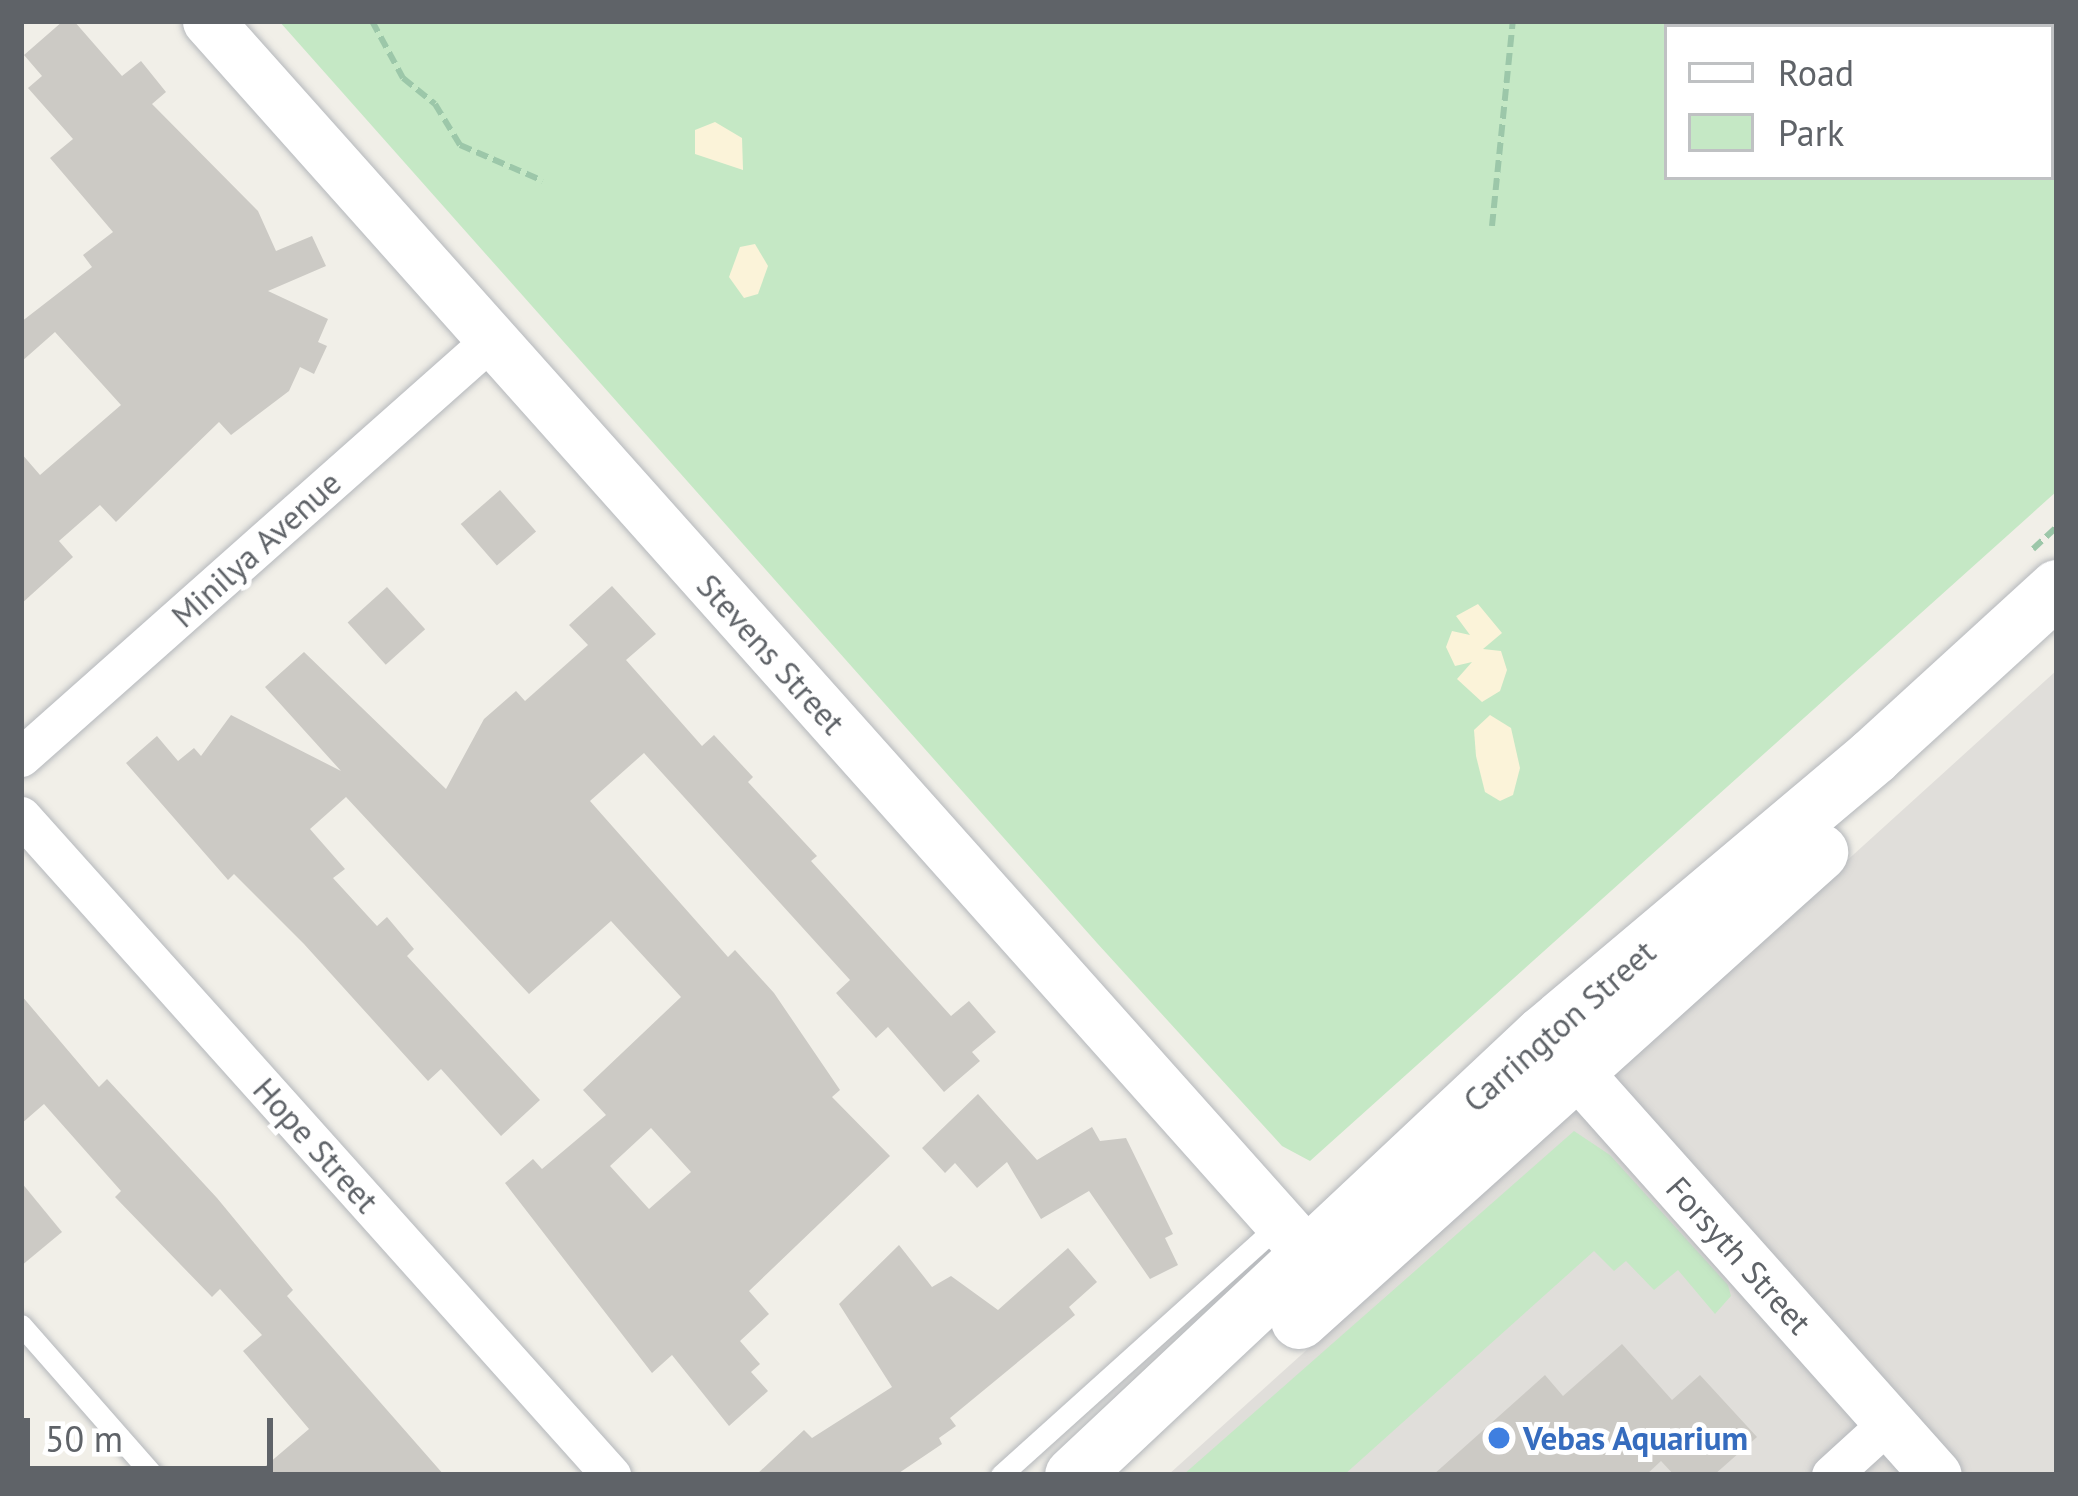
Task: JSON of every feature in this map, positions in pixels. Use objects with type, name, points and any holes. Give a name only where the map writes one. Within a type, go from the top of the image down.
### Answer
[{"type":"main road","name":"Carrington Street","points":[[1560,1053],[2057,588]]},
{"type":"main road","name":"Carrington Street","points":[[1073,1475],[1309,1256],[1560,1053],[2057,633]]},
{"type":"main road","name":"Carrington Street","points":[[1126,1475],[1309,1256]]},
{"type":"street","name":"Stevens Street","points":[[208,21],[1309,1256]]},
{"type":"street","name":"Minilya Avenue","points":[[21,758],[491,340]]},
{"type":"street","name":"Hope Street","points":[[21,816],[611,1475]]},
{"type":"street","name":"Forsyth Street","points":[[1560,1053],[1936,1475]]},
{"type":"street","points":[[1831,1475],[1888,1422]]},
{"type":"lane","points":[[1001,1475],[1309,1256]]},
{"type":"lane","points":[[21,1325],[153,1475]]},
{"type":"path","points":[[372,21],[403,78],[435,104],[460,145],[543,181]]},
{"type":"path","points":[[1492,226],[1514,21]]},
{"type":"shaded area","points":[[2057,670],[2057,1475],[1168,1475],[1381,1283]]},
{"type":"green space","points":[[279,21],[2057,21],[2057,491],[1310,1161],[1282,1146]]},
{"type":"green space","points":[[1574,1131],[1610,1155],[1728,1285],[1731,1296],[1715,1314],[1678,1270],[1654,1290],[1626,1261],[1614,1271],[1594,1251],[1344,1475],[1183,1475]]},
{"type":"sand","points":[[715,122],[742,138],[743,170],[695,154],[695,130]]},
{"type":"sand","points":[[755,244],[768,266],[758,294],[744,298],[729,277],[740,247]]},
{"type":"sand","points":[[1478,604],[1502,633],[1483,649],[1501,651],[1507,670],[1500,691],[1482,702],[1457,679],[1472,662],[1455,666],[1446,647],[1452,631],[1470,635],[1456,616]]},
{"type":"sand","points":[[1490,715],[1511,728],[1520,768],[1513,795],[1500,801],[1485,792],[1476,756],[1474,730]]},
{"type":"building","points":[[63,21],[74,21],[122,76],[141,61],[166,92],[152,104],[258,211],[276,251],[312,236],[326,266],[268,291],[328,319],[318,342],[327,346],[314,374],[300,367],[289,391],[231,435],[219,422],[116,522],[100,505],[59,541],[73,557],[21,604],[21,453],[40,475],[121,405],[55,332],[21,362],[21,322],[92,267],[83,255],[113,232],[50,158],[73,139],[28,88],[42,76],[24,55]]},
{"type":"building","points":[[500,490],[536,532],[497,566],[461,524]]},
{"type":"building","points":[[612,586],[656,634],[626,660],[702,746],[714,735],[753,777],[748,782],[817,856],[811,861],[951,1016],[969,1001],[996,1032],[972,1052],[980,1061],[944,1092],[888,1027],[876,1038],[836,993],[850,980],[644,753],[590,801],[728,957],[735,950],[774,993],[840,1090],[832,1097],[890,1156],[749,1291],[769,1314],[740,1341],[760,1364],[751,1372],[768,1391],[729,1426],[672,1355],[652,1373],[505,1183],[533,1159],[542,1169],[606,1115],[583,1090],[681,997],[611,921],[529,994],[346,797],[310,829],[345,869],[333,878],[377,926],[387,917],[414,949],[407,956],[540,1100],[501,1136],[441,1069],[428,1081],[304,944],[234,874],[228,880],[126,763],[157,736],[178,761],[194,748],[201,756],[231,715],[341,771],[265,687],[304,652],[446,789],[484,719],[516,691],[525,701],[588,645],[569,625]],"holes":[[[651,1128],[691,1172],[649,1209],[610,1166]]]},
{"type":"building","points":[[387,587],[425,629],[386,665],[348,622]]},
{"type":"building","points":[[21,995],[99,1087],[107,1079],[217,1198],[293,1290],[287,1296],[444,1475],[255,1475],[309,1429],[243,1351],[262,1335],[220,1289],[212,1297],[115,1197],[121,1191],[44,1104],[21,1124]]},
{"type":"building","points":[[978,1094],[1037,1160],[1092,1127],[1100,1141],[1126,1138],[1173,1234],[1165,1238],[1178,1265],[1150,1279],[1089,1191],[1041,1219],[1007,1162],[977,1188],[955,1163],[945,1173],[922,1148]]},
{"type":"building","points":[[21,1182],[62,1232],[21,1266]]},
{"type":"building","points":[[899,1245],[932,1287],[951,1276],[998,1310],[1068,1248],[1097,1282],[1069,1307],[1075,1315],[950,1418],[956,1426],[939,1438],[942,1444],[896,1475],[756,1475],[804,1430],[812,1438],[892,1387],[839,1304]]},
{"type":"building","points":[[1622,1344],[1672,1400],[1700,1375],[1757,1437],[1714,1475],[1674,1475],[1661,1461],[1646,1475],[1433,1475],[1545,1375],[1563,1396]]},
{"type":"place","name":"Vebas Aquarium","points":[[1499,1438]]}]
